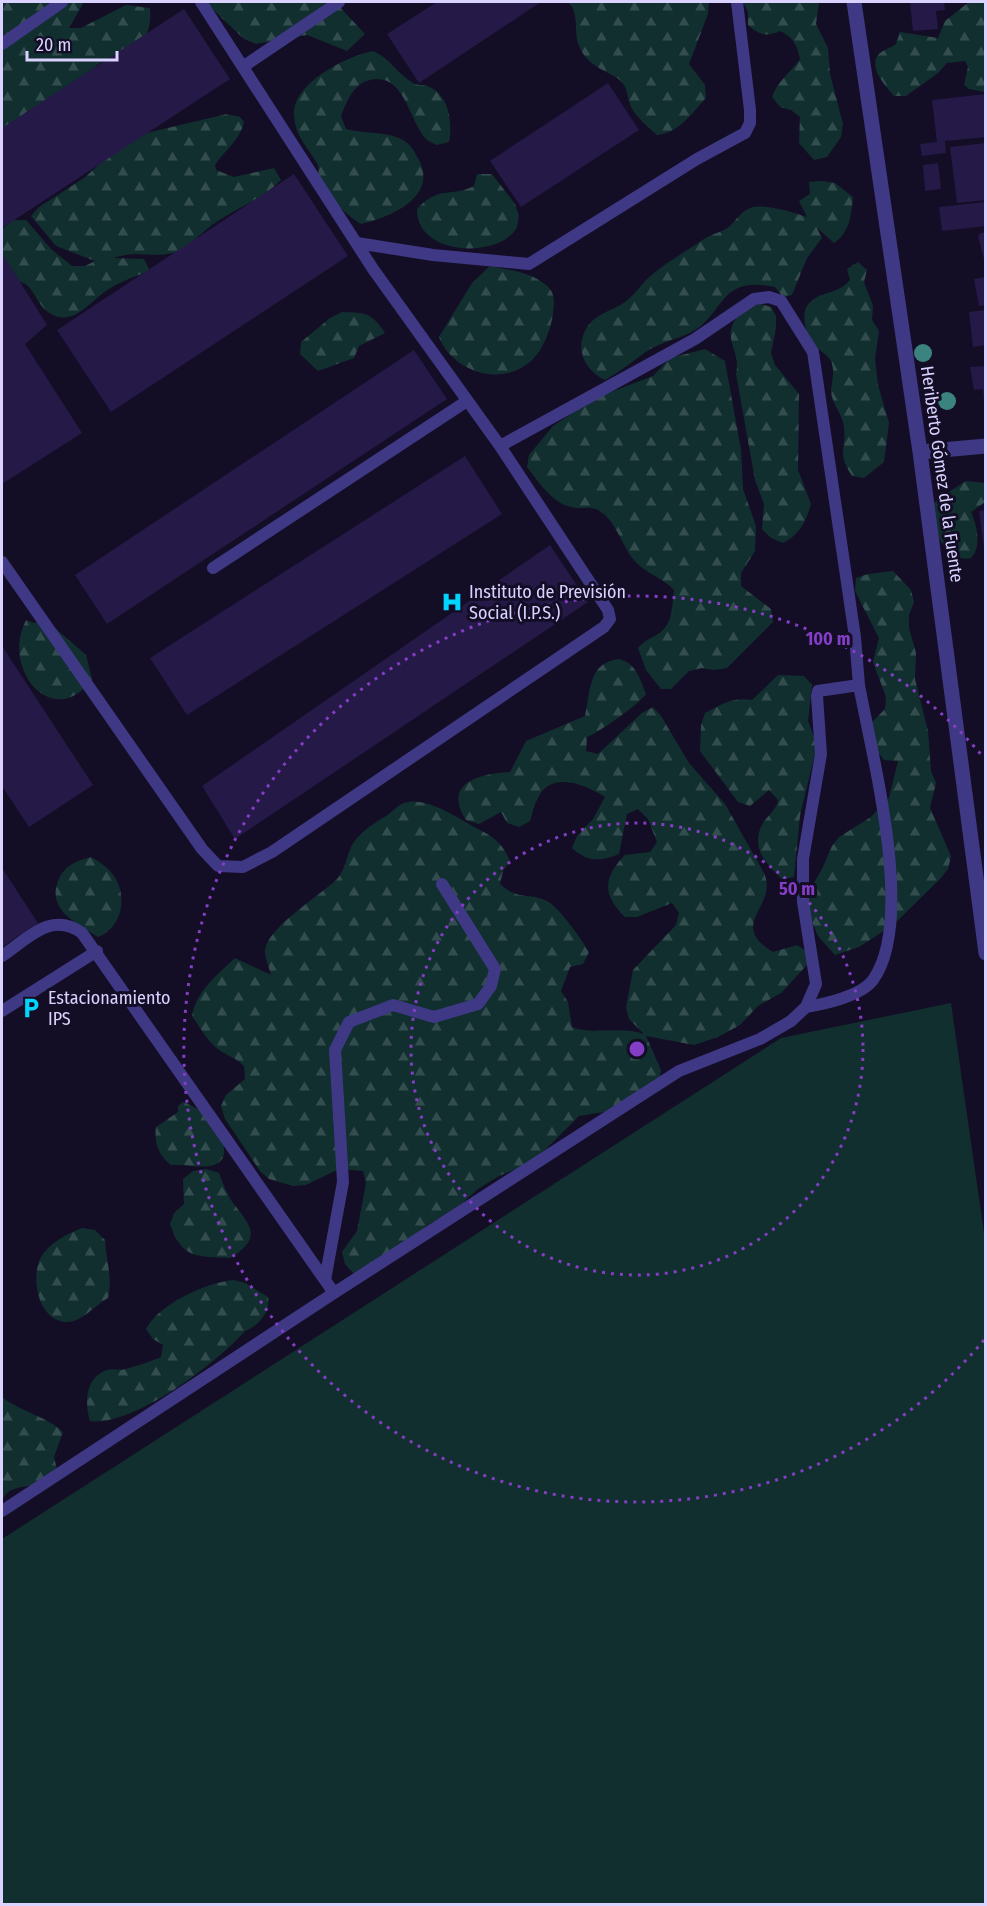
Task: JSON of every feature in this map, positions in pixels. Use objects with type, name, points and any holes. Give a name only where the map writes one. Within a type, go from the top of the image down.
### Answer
[{"type":"street","name":"Heriberto Gómez de la Fuente","points":[[854,2],[920,452],[986,953]]},
{"type":"street","points":[[920,452],[986,446]]},
{"type":"lane","points":[[2,44],[62,2]]},
{"type":"lane","points":[[2,562],[202,849],[218,866],[243,867],[272,852],[604,627],[610,620],[608,610],[500,446],[357,243],[201,2]]},
{"type":"lane","points":[[244,66],[339,2]]},
{"type":"lane","points":[[357,243],[434,255],[529,264],[698,159],[745,133],[750,123],[750,111],[738,2]]},
{"type":"lane","points":[[500,446],[695,339],[754,299],[769,297],[781,301],[813,352],[855,637],[859,685],[892,873],[889,944],[872,981],[837,1001],[806,1007]]},
{"type":"lane","points":[[213,568],[467,400]]},
{"type":"lane","points":[[2,1511],[334,1293],[679,1071],[760,1038],[791,1021],[806,1007],[816,984],[803,902],[803,859],[820,754],[816,696],[818,691],[859,685]]},
{"type":"lane","points":[[325,1280],[343,1182],[335,1050],[349,1022],[393,1005],[434,1017],[478,1004],[491,986],[495,969],[442,884]]},
{"type":"lane","points":[[2,956],[44,927],[58,923],[70,924],[82,933],[97,951],[334,1293]]},
{"type":"lane","points":[[2,1011],[97,951]]},
{"type":"green space","points":[[2,2],[84,2],[69,28],[81,28],[126,5],[150,8],[150,23],[141,42],[134,48],[96,66],[89,78],[72,92],[2,128]]},
{"type":"green space","points":[[205,2],[335,2],[365,34],[347,51],[307,35],[256,44],[244,39]]},
{"type":"green space","points":[[568,2],[709,2],[708,14],[689,64],[705,85],[706,98],[678,127],[657,135],[633,111],[625,87],[620,80],[595,66],[584,55],[577,40],[574,11]]},
{"type":"green space","points":[[743,2],[819,2],[816,24],[828,48],[830,74],[843,124],[841,137],[827,157],[814,160],[799,143],[800,117],[791,110],[780,107],[772,97],[800,59],[796,46],[788,36],[780,31],[771,34],[759,33],[748,25],[748,12]]},
{"type":"green space","points":[[969,2],[985,2],[985,92],[969,89],[964,85],[968,67],[965,61],[947,63],[938,73],[906,96],[894,96],[876,70],[876,58],[880,53],[896,44],[900,32],[938,38],[945,21]]},
{"type":"green space","points":[[373,51],[408,80],[427,86],[440,95],[448,110],[450,134],[449,142],[437,145],[426,139],[404,99],[391,83],[381,79],[370,80],[355,89],[341,116],[346,129],[401,139],[414,151],[423,173],[422,185],[417,195],[408,203],[385,216],[361,224],[349,216],[323,187],[319,179],[317,163],[299,135],[294,114],[296,103],[302,92],[323,73],[336,65]]},
{"type":"green space","points":[[227,114],[240,117],[244,122],[236,140],[215,165],[216,170],[234,177],[274,168],[281,180],[255,200],[216,222],[178,251],[113,258],[144,259],[150,271],[114,286],[85,309],[71,316],[56,316],[48,312],[28,286],[16,280],[7,270],[3,257],[2,229],[13,220],[26,220],[51,249],[72,266],[85,266],[95,261],[56,246],[31,216],[39,207],[84,178],[123,143],[142,134]]},
{"type":"green space","points":[[477,174],[492,174],[515,204],[519,216],[516,229],[506,239],[476,248],[459,248],[443,244],[429,236],[420,225],[417,209],[438,194],[474,186]]},
{"type":"green space","points":[[809,182],[835,183],[853,197],[847,229],[834,243],[817,228],[822,238],[807,258],[792,295],[783,297],[775,287],[742,286],[727,295],[707,321],[696,329],[654,347],[605,380],[592,371],[584,360],[581,346],[585,331],[593,320],[625,302],[650,276],[704,239],[729,227],[749,208],[758,206],[772,208],[807,217],[799,201],[810,194]]},
{"type":"green space","points":[[858,262],[867,270],[864,282],[873,306],[872,320],[879,331],[875,358],[878,385],[889,423],[884,462],[864,478],[852,476],[844,461],[843,423],[831,392],[832,364],[811,341],[804,319],[805,310],[811,301],[845,285],[850,280],[847,269]]},
{"type":"green space","points":[[490,266],[534,277],[549,288],[554,298],[552,321],[537,355],[526,365],[502,374],[489,374],[464,366],[445,349],[439,337],[472,283]]},
{"type":"green space","points":[[760,304],[771,307],[776,316],[771,353],[775,365],[799,394],[798,470],[811,504],[801,527],[783,543],[771,538],[762,529],[764,504],[755,480],[731,337],[733,323],[739,315],[748,308]]},
{"type":"green space","points":[[342,312],[372,317],[385,333],[359,346],[354,358],[318,371],[300,354],[301,342],[330,318]]},
{"type":"green space","points":[[705,349],[725,361],[741,450],[743,489],[756,526],[755,551],[741,573],[741,586],[771,609],[773,622],[727,668],[714,670],[702,668],[689,671],[671,689],[661,689],[646,670],[638,648],[667,626],[671,615],[674,590],[637,564],[604,514],[595,509],[564,505],[546,491],[527,467],[529,455],[553,426],[595,398],[653,376],[670,358]]},
{"type":"green space","points":[[966,481],[985,483],[985,502],[971,512],[977,536],[974,553],[971,558],[961,558],[953,556],[942,543],[929,509],[938,499]]},
{"type":"green space","points":[[893,571],[911,590],[914,602],[909,615],[909,628],[916,653],[915,679],[928,731],[931,771],[936,783],[930,808],[951,856],[948,869],[940,879],[893,925],[859,947],[835,955],[818,936],[803,902],[839,837],[871,817],[889,798],[898,761],[884,760],[868,739],[868,726],[885,709],[886,697],[873,662],[879,638],[855,591],[856,578]]},
{"type":"green space","points":[[26,620],[34,623],[47,621],[86,655],[92,679],[77,694],[62,699],[48,697],[35,688],[25,675],[20,658],[20,639]]},
{"type":"green space","points":[[619,659],[630,664],[639,677],[646,694],[619,717],[587,737],[586,751],[598,754],[642,713],[653,707],[661,716],[689,763],[725,804],[764,873],[767,885],[765,896],[753,923],[754,932],[760,942],[773,952],[797,945],[808,952],[807,965],[781,993],[758,1006],[740,1025],[718,1037],[694,1045],[646,1036],[661,1070],[659,1083],[616,1110],[579,1116],[543,1152],[524,1166],[499,1176],[478,1189],[459,1206],[426,1226],[400,1253],[367,1273],[353,1273],[345,1264],[342,1252],[357,1231],[366,1183],[363,1171],[339,1169],[306,1185],[293,1186],[269,1179],[260,1171],[225,1119],[221,1106],[226,1095],[245,1079],[244,1066],[219,1050],[202,1032],[192,1016],[198,998],[235,958],[271,975],[265,953],[273,934],[294,913],[337,879],[343,870],[351,846],[364,831],[402,804],[419,802],[443,810],[497,841],[510,861],[503,871],[500,884],[512,893],[547,901],[564,917],[581,940],[589,952],[583,964],[570,967],[561,991],[568,1002],[572,1027],[590,1031],[626,1030],[644,1034],[629,1019],[626,1007],[633,970],[676,925],[679,913],[672,903],[637,917],[625,917],[612,901],[608,886],[612,871],[625,855],[650,852],[657,842],[648,819],[638,809],[627,814],[619,854],[594,859],[583,856],[572,848],[577,836],[593,819],[605,797],[588,788],[560,782],[551,784],[538,798],[530,821],[519,827],[507,823],[501,812],[479,824],[466,820],[460,807],[459,797],[461,789],[468,782],[487,775],[510,772],[526,741],[585,716],[590,687],[596,672],[609,661]]},
{"type":"green space","points":[[778,675],[804,676],[812,685],[808,721],[817,745],[800,816],[794,877],[782,879],[765,860],[758,845],[760,829],[778,800],[769,790],[750,806],[738,802],[700,751],[701,725],[705,713],[733,700],[752,700]]},
{"type":"green space","points":[[91,857],[101,863],[116,879],[121,898],[121,908],[114,925],[98,937],[66,915],[60,908],[56,891],[58,881],[67,868]]},
{"type":"green space","points":[[951,1003],[986,1247],[985,1904],[2,1904],[2,1539],[781,1038]]},
{"type":"green space","points":[[183,1102],[206,1114],[218,1131],[224,1151],[220,1162],[204,1167],[171,1165],[160,1153],[156,1143],[156,1127],[178,1112],[178,1106]]},
{"type":"green space","points":[[206,1169],[219,1173],[228,1196],[245,1218],[251,1232],[247,1244],[230,1258],[192,1254],[180,1244],[170,1224],[174,1213],[184,1204],[183,1179],[193,1171]]},
{"type":"green space","points":[[82,1228],[95,1230],[105,1240],[110,1276],[108,1298],[83,1317],[65,1322],[48,1314],[43,1306],[36,1275],[44,1252],[65,1236]]},
{"type":"green space","points":[[234,1280],[245,1283],[268,1297],[268,1308],[255,1326],[245,1331],[195,1375],[151,1404],[108,1420],[90,1421],[87,1406],[88,1391],[100,1373],[109,1369],[126,1369],[161,1357],[163,1345],[153,1339],[146,1329],[161,1311],[198,1290]]},
{"type":"green space","points":[[2,1397],[63,1432],[54,1457],[57,1470],[51,1477],[41,1483],[14,1489],[5,1496],[2,1503]]},
{"type":"building","points":[[437,2],[541,2],[419,83],[387,34]]},
{"type":"building","points":[[910,2],[944,2],[945,10],[936,11],[938,29],[913,31]]},
{"type":"building","points":[[184,9],[230,79],[2,228],[2,128]]},
{"type":"building","points":[[608,83],[639,130],[521,207],[490,161]]},
{"type":"building","points":[[986,94],[986,137],[945,141],[946,153],[922,156],[920,144],[937,142],[932,100]]},
{"type":"building","points":[[986,143],[986,200],[957,203],[950,147]]},
{"type":"building","points":[[938,163],[941,189],[925,191],[923,165]]},
{"type":"building","points":[[294,174],[348,256],[111,412],[57,330]]},
{"type":"building","points":[[986,202],[986,226],[942,231],[939,207]]},
{"type":"building","points":[[986,233],[986,267],[978,236]]},
{"type":"building","points":[[2,253],[47,325],[25,344],[82,433],[2,484]]},
{"type":"building","points":[[986,277],[986,305],[979,306],[974,279]]},
{"type":"building","points":[[986,310],[986,345],[973,347],[969,312]]},
{"type":"building","points":[[414,350],[447,399],[107,624],[75,575]]},
{"type":"building","points":[[986,366],[986,401],[984,401],[983,389],[974,390],[970,367]]},
{"type":"building","points":[[465,456],[502,514],[187,715],[150,658]]},
{"type":"building","points":[[986,510],[986,547],[984,547],[979,511]]},
{"type":"building","points":[[550,545],[588,602],[235,839],[202,786]]},
{"type":"building","points":[[2,646],[93,785],[29,827],[2,786]]},
{"type":"building","points":[[2,868],[38,923],[2,947]]},
{"type":"place","name":"Instituto de Previsión Social (I.P.S.)","points":[[452,602]]},
{"type":"place","name":"Estacionamiento IPS","points":[[31,1008]]}]
